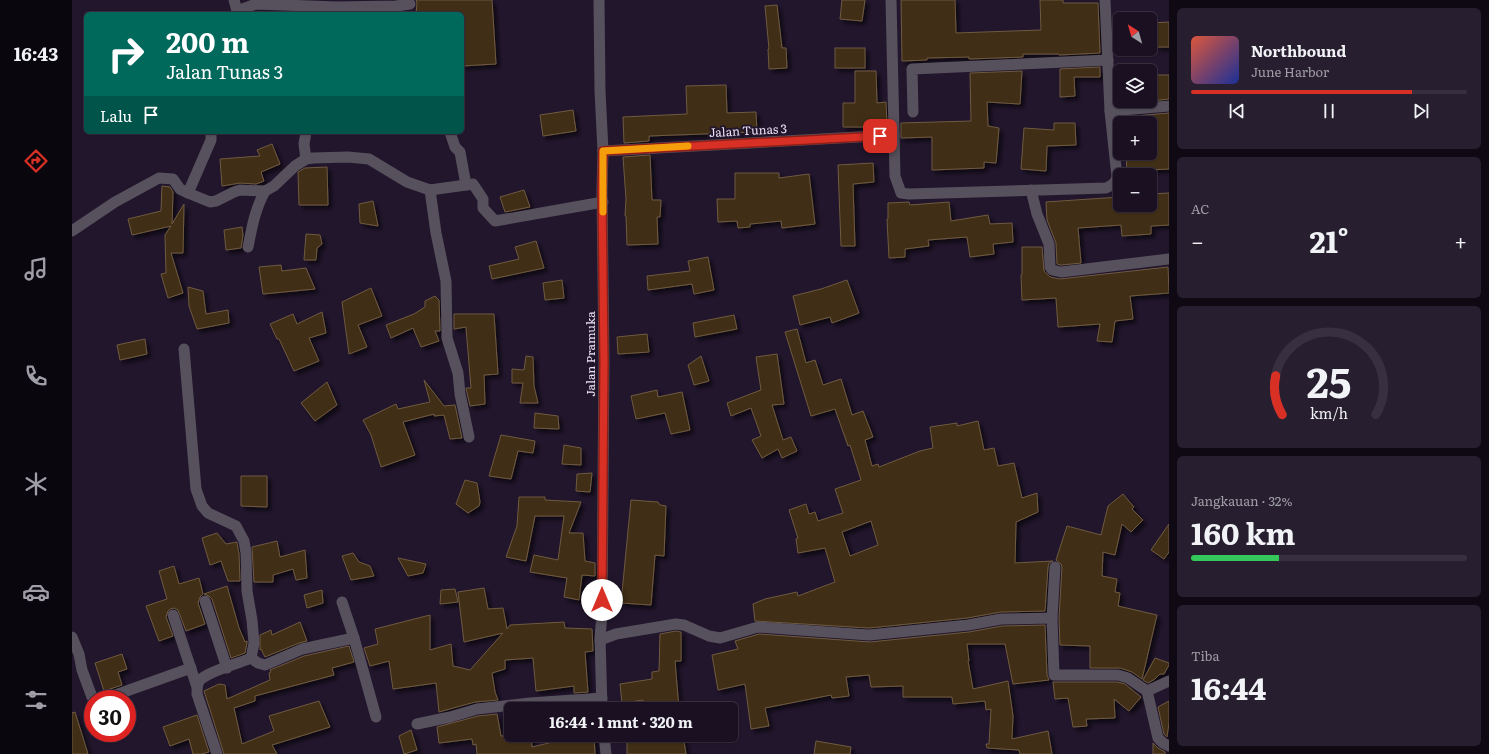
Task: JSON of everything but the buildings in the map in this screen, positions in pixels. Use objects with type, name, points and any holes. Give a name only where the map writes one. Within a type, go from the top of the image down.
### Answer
[{"type":"street","name":"Jalan Pramuka","points":[[599,0],[600,91],[603,151],[604,362],[600,640],[602,702]]},
{"type":"street","points":[[891,0],[895,176],[901,193],[909,194],[1106,188],[1112,186],[1117,177],[1110,111],[1105,0]]},
{"type":"street","points":[[234,8],[256,4],[337,7],[410,6]]},
{"type":"street","points":[[913,112],[912,69],[1108,60]]},
{"type":"street","points":[[1110,111],[1169,106]]},
{"type":"street","points":[[188,193],[211,140],[210,134]]},
{"type":"street","points":[[306,134],[304,144],[306,159]]},
{"type":"street","points":[[451,134],[455,147],[460,152],[466,185]]},
{"type":"street","name":"Jalan Tunas 3","points":[[603,151],[894,135]]},
{"type":"street","points":[[72,231],[115,202],[159,178],[173,179],[180,189],[210,202],[240,190],[265,191],[274,186],[295,166],[306,159],[313,158],[348,157],[369,159],[407,182],[430,190],[473,184],[483,199],[483,208],[495,221],[603,202]]},
{"type":"street","points":[[430,190],[436,233],[446,281],[447,338],[458,373],[460,394],[470,437]]},
{"type":"street","points":[[1031,190],[1037,214],[1050,244],[1050,267],[1052,270],[1061,272],[1169,259]]},
{"type":"street","points":[[248,247],[253,220],[259,202],[265,191]]},
{"type":"street","points":[[184,349],[196,489],[202,506],[208,513],[236,526],[245,545],[247,591],[254,643],[250,658]]},
{"type":"street","points":[[1055,567],[1052,618],[1054,675],[1118,675],[1128,678],[1147,691],[1158,738],[1169,746]]},
{"type":"street","points":[[205,601],[227,668]]},
{"type":"street","points":[[342,602],[354,638],[376,717]]},
{"type":"street","points":[[173,615],[197,687],[197,694],[218,754]]},
{"type":"street","points":[[600,640],[616,634],[676,624],[684,625],[709,636],[720,638],[758,627],[869,635],[968,625],[1001,619],[1052,618]]},
{"type":"street","points":[[72,637],[79,654],[82,670],[89,690]]},
{"type":"street","points":[[250,658],[265,665],[302,649],[354,638]]},
{"type":"street","points":[[197,687],[200,680],[214,672],[250,658]]},
{"type":"street","points":[[129,690],[191,668]]},
{"type":"street","points":[[1147,691],[1169,681]]},
{"type":"street","points":[[417,724],[450,717],[477,709],[504,706]]},
{"type":"street","points":[[605,742],[606,754]]},
{"type":"slow traffic","points":[[603,212],[603,151],[688,146]]},
{"type":"route","points":[[602,600],[604,362],[603,151],[880,136]]}]
